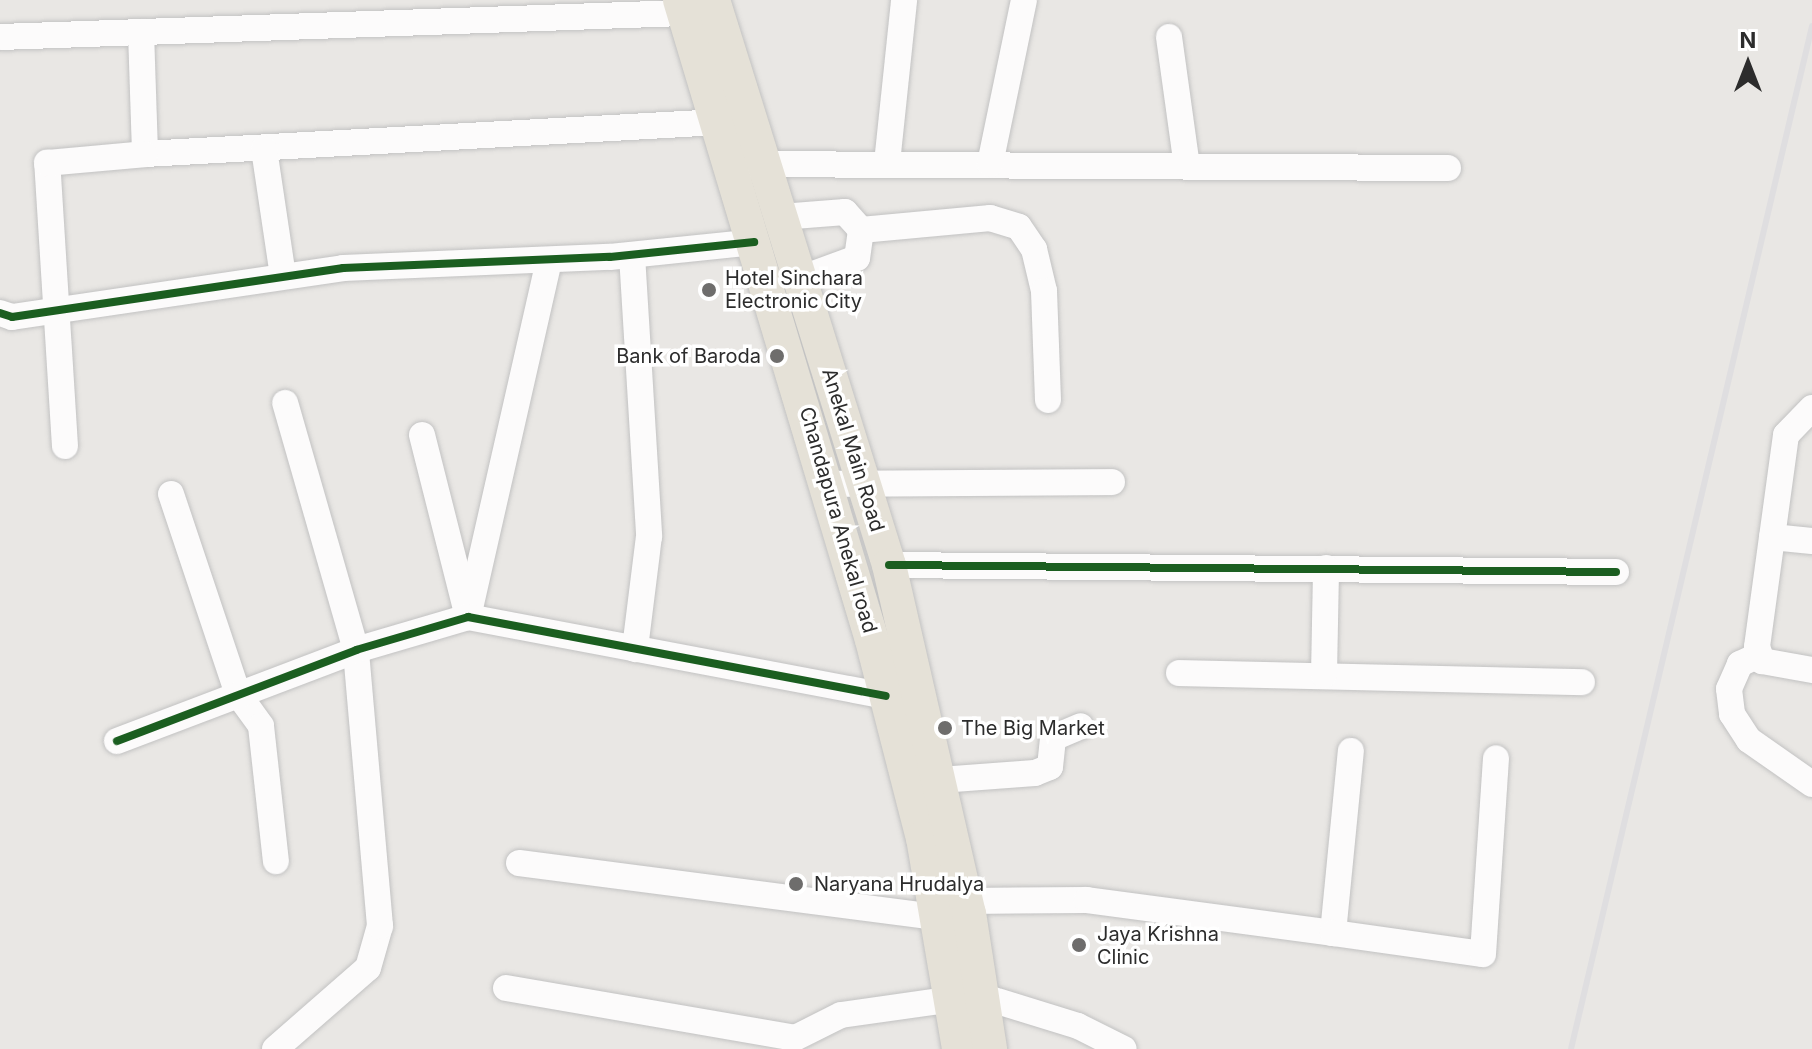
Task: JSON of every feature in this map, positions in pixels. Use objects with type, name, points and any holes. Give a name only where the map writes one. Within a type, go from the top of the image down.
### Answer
[{"type":"main road","name":"Chandapura Anekal road","points":[[692,4],[719,122],[951,909]]},
{"type":"main road","name":"Anekal Main Road","points":[[692,4],[765,162],[889,565],[940,780],[951,909],[969,998],[990,1049]]},
{"type":"main road","points":[[959,1049],[969,998]]},
{"type":"street","points":[[887,163],[904,0]]},
{"type":"street","points":[[990,164],[1024,0]]},
{"type":"street","points":[[0,37],[692,4]]},
{"type":"street","points":[[141,32],[145,154]]},
{"type":"street","points":[[1169,37],[1187,166]]},
{"type":"street","points":[[65,446],[47,163],[145,154],[719,122]]},
{"type":"street","points":[[264,149],[283,276]]},
{"type":"street","points":[[732,166],[765,162],[1448,168]]},
{"type":"street","points":[[781,217],[845,212],[861,230],[857,258],[800,279]]},
{"type":"street","points":[[861,230],[990,218],[1019,227],[1034,249],[1044,291],[1048,400]]},
{"type":"street","points":[[0,313],[56,311],[283,276],[632,255],[754,242]]},
{"type":"street","points":[[632,255],[649,536],[635,649]]},
{"type":"street","points":[[468,617],[549,260]]},
{"type":"street","points":[[275,1049],[368,968],[377,946],[356,650],[285,403]]},
{"type":"street","points":[[1757,656],[1786,435],[1812,408]]},
{"type":"street","points":[[422,435],[468,617]]},
{"type":"street","points":[[828,484],[862,478],[1065,477],[1112,482]]},
{"type":"street","points":[[171,494],[238,694],[261,726],[276,861]]},
{"type":"street","points":[[1772,537],[1812,541]]},
{"type":"street","points":[[889,565],[1616,572]]},
{"type":"street","points":[[1324,675],[1326,568]]},
{"type":"street","points":[[117,741],[356,650],[468,617],[886,696]]},
{"type":"street","points":[[1812,670],[1757,656],[1740,664],[1729,689],[1732,714],[1749,740],[1812,784]]},
{"type":"street","points":[[1179,673],[1582,682]]},
{"type":"street","points":[[940,780],[1035,773],[1050,767],[1053,738],[1081,726]]},
{"type":"street","points":[[1333,933],[1351,751]]},
{"type":"street","points":[[519,863],[951,909],[1087,900],[1483,954],[1496,758]]},
{"type":"street","points":[[506,988],[795,1038],[841,1015],[969,998],[1078,1026],[1124,1049]]},
{"type":"railway","points":[[1571,1049],[1812,26]]},
{"type":"cycle path","points":[[0,313],[12,317],[343,268],[610,257],[754,242]]},
{"type":"cycle path","points":[[889,565],[1616,572]]},
{"type":"cycle path","points":[[117,741],[356,650],[468,617],[886,696]]},
{"type":"place","name":"Hotel Sinchara Electronic City","points":[[709,290]]},
{"type":"place","name":"Bank of Baroda","points":[[777,356]]},
{"type":"place","name":"The Big Market","points":[[945,728]]},
{"type":"place","name":"Naryana Hrudalya","points":[[796,884]]},
{"type":"place","name":"Jaya Krishna Clinic","points":[[1079,945]]}]
